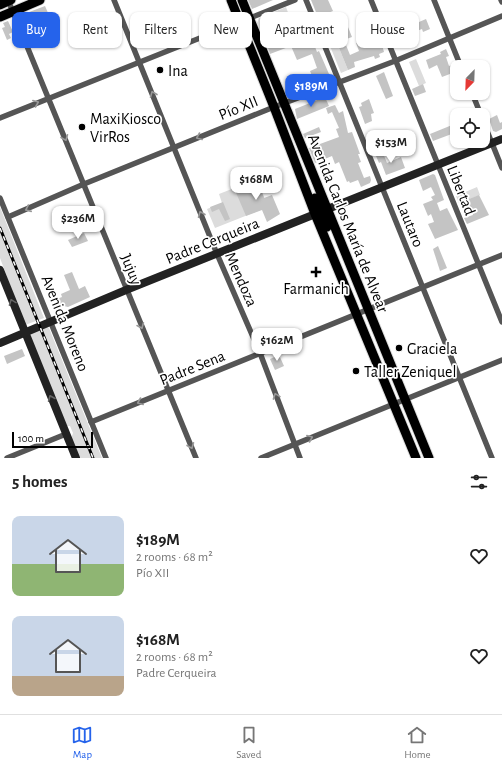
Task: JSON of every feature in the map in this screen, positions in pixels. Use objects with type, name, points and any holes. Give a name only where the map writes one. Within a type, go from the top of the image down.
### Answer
[{"type":"main road","points":[[0,17],[40,0]]},
{"type":"main road","name":"Avenida Carlos María de Alvear","points":[[231,0],[239,12]]},
{"type":"main road","name":"Avenida Carlos María de Alvear","points":[[236,0],[241,12]]},
{"type":"main road","name":"Avenida Carlos María de Alvear","points":[[242,0],[243,12]]},
{"type":"main road","name":"Avenida Carlos María de Alvear","points":[[252,39],[422,458]]},
{"type":"main road","name":"Avenida Carlos María de Alvear","points":[[400,402],[416,458]]},
{"type":"main road","name":"Avenida Carlos María de Alvear","points":[[400,402],[429,458]]},
{"type":"street","name":"Mendoza","points":[[114,0],[216,254],[260,353],[300,458]]},
{"type":"street","points":[[252,16],[295,0]]},
{"type":"street","name":"Lautaro","points":[[306,0],[492,458]]},
{"type":"street","name":"Libertad","points":[[371,0],[502,322]]},
{"type":"street","points":[[434,0],[458,60]]},
{"type":"street","name":"Jujuy","points":[[7,1],[13,11],[49,98],[126,290],[196,458]]},
{"type":"street","name":"Pío XII","points":[[8,217],[174,147],[279,105],[340,83],[502,16]]},
{"type":"street","points":[[0,118],[199,38]]},
{"type":"street","points":[[490,138],[502,168]]},
{"type":"street","name":"Padre Cerqueira","points":[[0,343],[126,290],[502,139]]},
{"type":"street","name":"Avenida Moreno","points":[[0,198],[106,458]]},
{"type":"street","name":"Padre Sena","points":[[91,422],[424,288],[502,255]]},
{"type":"street","points":[[0,270],[24,333],[76,458]]},
{"type":"street","points":[[261,458],[502,360]]},
{"type":"street","points":[[7,458],[66,434]]},
{"type":"shaded area","points":[[286,7],[288,12],[274,12]]},
{"type":"shaded area","points":[[260,18],[260,30],[257,23]]},
{"type":"shaded area","points":[[331,48],[339,48],[348,70],[341,73]]},
{"type":"shaded area","points":[[416,59],[426,83],[419,86],[409,62]]},
{"type":"shaded area","points":[[257,179],[268,207],[215,228],[207,209],[222,203],[219,194]]},
{"type":"shaded area","points":[[477,187],[480,195],[459,203],[456,196]]},
{"type":"shaded area","points":[[0,207],[44,318],[25,325],[0,258]]},
{"type":"shaded area","points":[[45,326],[49,328],[102,458],[79,458],[71,439],[73,433],[70,426],[67,426],[30,338],[32,332]]},
{"type":"building","points":[[248,0],[273,0],[252,9]]},
{"type":"building","points":[[311,0],[328,0],[333,11],[330,12],[316,12]]},
{"type":"building","points":[[45,6],[48,12],[29,12]]},
{"type":"building","points":[[426,19],[430,29],[423,32],[422,29],[419,30],[419,22]]},
{"type":"building","points":[[8,21],[12,30],[12,32],[9,34],[11,38],[7,40],[2,28],[5,27],[3,23]]},
{"type":"building","points":[[348,27],[352,37],[348,38]]},
{"type":"building","points":[[268,48],[286,48],[270,54]]},
{"type":"building","points":[[292,48],[315,48],[317,52],[319,51],[329,74],[314,80],[310,71],[317,68],[312,54],[297,60]]},
{"type":"building","points":[[339,48],[347,48],[350,55],[359,51],[358,48],[383,48],[384,52],[379,54],[380,57],[375,59],[374,56],[354,62],[355,67],[348,70]]},
{"type":"building","points":[[446,49],[449,56],[446,57],[450,66],[450,74],[442,77],[437,65],[429,69],[426,60],[441,54],[440,52]]},
{"type":"building","points":[[384,72],[393,96],[386,99],[376,76]]},
{"type":"building","points":[[423,84],[426,92],[415,96],[412,89]]},
{"type":"building","points":[[325,97],[329,106],[297,119],[295,109]]},
{"type":"building","points":[[369,99],[374,113],[371,114],[372,121],[365,124],[359,107],[362,106],[361,103]]},
{"type":"building","points":[[335,105],[339,113],[343,111],[348,133],[352,132],[360,154],[358,154],[361,162],[358,163],[364,178],[370,176],[370,183],[361,187],[358,180],[350,183],[349,181],[347,182],[339,162],[335,164],[332,156],[315,163],[309,148],[339,137],[336,129],[339,128],[332,112],[328,114],[326,108]]},
{"type":"building","points":[[497,115],[500,123],[502,122],[502,129],[496,132],[493,131],[490,118]]},
{"type":"building","points":[[450,126],[450,135],[433,141],[430,134]]},
{"type":"building","points":[[319,127],[321,132],[305,138],[303,134]]},
{"type":"building","points":[[383,153],[387,163],[401,157],[405,168],[386,175],[381,162],[379,163],[376,156]]},
{"type":"building","points":[[433,174],[435,175],[444,200],[437,203],[440,211],[447,208],[458,230],[435,239],[428,224],[434,222],[431,214],[428,216],[423,204],[433,200],[431,197],[435,195],[431,187],[423,191],[419,180]]},
{"type":"building","points":[[257,179],[264,198],[272,195],[280,214],[267,222],[262,210],[246,216],[234,188]]},
{"type":"building","points":[[479,195],[489,215],[467,224],[464,218],[473,215],[470,206],[466,207],[464,201]]},
{"type":"building","points":[[223,202],[230,219],[225,221],[219,209],[212,212],[210,207]]},
{"type":"building","points":[[84,233],[88,241],[72,247],[68,240]]},
{"type":"building","points":[[438,246],[447,268],[440,271],[433,249]]},
{"type":"building","points":[[72,272],[79,289],[85,286],[90,297],[68,307],[64,306],[59,308],[54,300],[62,297],[61,294],[70,290],[64,275]]},
{"type":"building","points":[[22,349],[25,356],[7,364],[4,356]]},
{"type":"building","points":[[279,355],[284,366],[275,370],[270,359]]},
{"type":"railway","points":[[0,228],[93,458]]},
{"type":"place","name":"Ina","points":[[160,70]]},
{"type":"place","name":"MaxiKiosco VirRos","points":[[82,127]]},
{"type":"place","name":"Farmanich","points":[[316,272]]},
{"type":"place","name":"Graciela","points":[[399,348]]},
{"type":"place","name":"Taller Zeniquel","points":[[356,371]]}]
